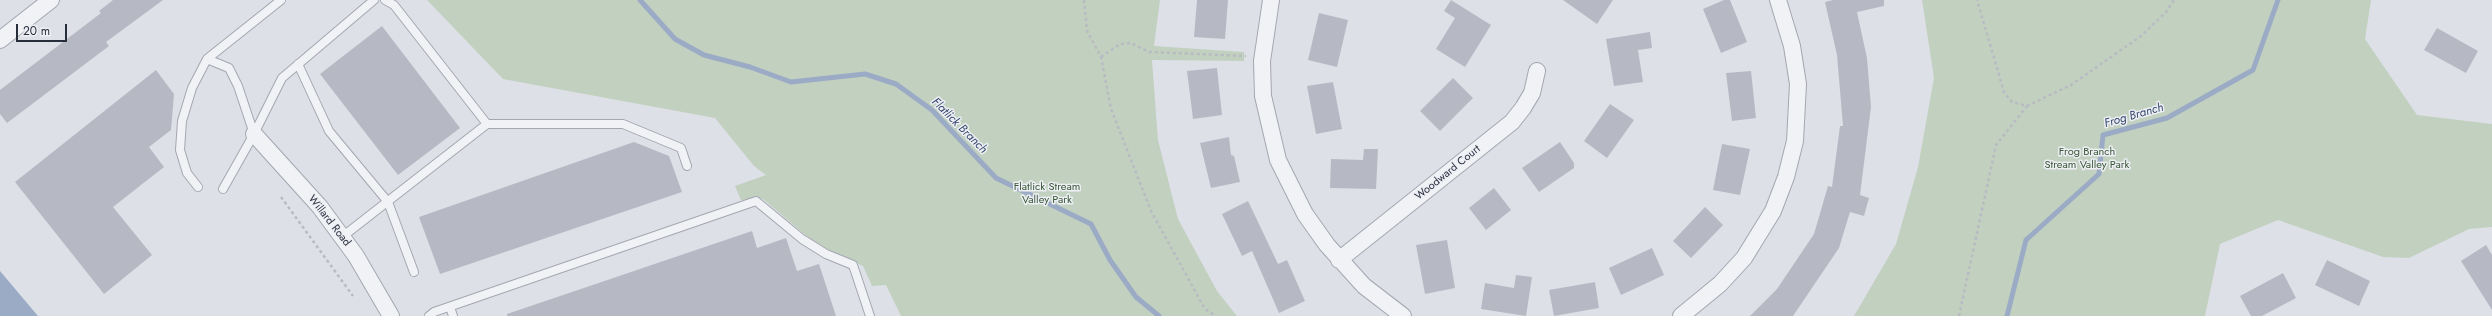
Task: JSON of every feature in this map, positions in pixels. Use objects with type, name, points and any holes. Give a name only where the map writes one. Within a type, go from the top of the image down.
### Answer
[{"type":"street","points":[[2,35],[50,0]]},
{"type":"street","points":[[1271,0],[1262,60],[1263,96],[1270,133],[1278,160],[1299,202],[1340,260],[1364,286],[1403,316]]},
{"type":"street","points":[[1681,316],[1720,284],[1744,258],[1773,211],[1786,177],[1795,140],[1798,84],[1792,46],[1778,0]]},
{"type":"street","name":"Woodward Court","points":[[1340,260],[1512,122],[1532,93],[1537,71]]},
{"type":"street","name":"Willard Road","points":[[254,134],[320,207],[372,282],[392,316]]},
{"type":"lane","points":[[198,187],[187,173],[182,162],[179,137],[192,88],[207,60],[281,0]]},
{"type":"lane","points":[[223,189],[254,134],[282,78],[374,0]]},
{"type":"lane","points":[[385,0],[394,5],[488,124]]},
{"type":"lane","points":[[207,60],[229,68],[238,86],[254,134]]},
{"type":"lane","points":[[298,64],[329,131],[388,202],[414,272]]},
{"type":"lane","points":[[342,237],[488,124],[623,124],[681,148],[687,166]]},
{"type":"lane","points":[[429,316],[450,306],[756,201],[802,239],[826,254],[853,265],[870,316]]},
{"type":"lane","points":[[450,306],[453,316]]},
{"type":"path","points":[[1084,0],[1087,31],[1101,57],[1111,109],[1151,211],[1205,309],[1216,316]]},
{"type":"path","points":[[1977,0],[2004,92],[2012,102],[2028,106]]},
{"type":"path","points":[[1958,316],[1996,145],[2028,106],[2071,85],[2141,36],[2166,12],[2174,0]]},
{"type":"path","points":[[1101,57],[1120,44],[1131,43],[1149,52],[1246,56]]},
{"type":"path","points":[[281,197],[353,296]]},
{"type":"green space","name":"Flatlick Stream Valley Park","points":[[427,0],[1160,0],[1154,46],[1244,52],[1244,61],[1152,60],[1158,140],[1178,219],[1217,291],[1237,316],[901,316],[886,285],[872,286],[863,266],[815,243],[763,199],[741,200],[735,186],[766,175],[754,166],[715,118],[503,79]]},
{"type":"green space","name":"Frog Branch Stream Valley Park","points":[[1922,0],[2371,0],[2365,39],[2417,115],[2492,124],[2492,227],[2469,229],[2409,258],[2383,257],[2278,220],[2220,244],[2205,316],[1854,316],[1896,244],[1918,167],[1934,78]]},
{"type":"water","points":[[0,271],[38,316],[0,316]]},
{"type":"building","points":[[113,0],[163,0],[106,42],[109,46],[7,123],[0,114],[0,90],[101,13],[99,11]]},
{"type":"building","points":[[1197,0],[1228,0],[1225,39],[1194,37]]},
{"type":"building","points":[[1451,0],[1491,25],[1465,67],[1436,49],[1455,18],[1444,11]]},
{"type":"building","points":[[1563,0],[1613,0],[1597,24]]},
{"type":"building","points":[[1724,0],[1730,0],[1747,42],[1721,53],[1703,9]]},
{"type":"building","points":[[1833,0],[1884,0],[1884,6],[1857,12],[1867,58],[1871,107],[1860,195],[1869,198],[1864,216],[1850,212],[1839,248],[1793,316],[1750,316],[1777,289],[1814,234],[1828,186],[1832,187],[1840,126],[1843,126],[1837,55],[1825,2]]},
{"type":"building","points":[[1319,13],[1348,20],[1337,67],[1308,60]]},
{"type":"building","points":[[382,26],[460,128],[398,175],[320,74]]},
{"type":"building","points":[[2437,28],[2478,51],[2466,73],[2424,50]]},
{"type":"building","points":[[1650,32],[1652,48],[1638,50],[1643,82],[1614,86],[1606,39]]},
{"type":"building","points":[[1217,68],[1222,115],[1193,119],[1187,71]]},
{"type":"building","points":[[156,70],[174,94],[171,130],[149,147],[164,167],[113,207],[152,255],[104,294],[15,182]]},
{"type":"building","points":[[1751,71],[1756,118],[1732,121],[1726,73]]},
{"type":"building","points":[[1453,78],[1473,98],[1440,131],[1420,111]]},
{"type":"building","points":[[1333,82],[1342,129],[1316,134],[1307,86]]},
{"type":"building","points":[[1610,104],[1634,120],[1607,158],[1584,141]]},
{"type":"building","points":[[1229,137],[1231,155],[1234,156],[1240,182],[1211,188],[1200,143]]},
{"type":"building","points":[[634,142],[669,156],[682,192],[440,274],[419,217]]},
{"type":"building","points":[[1560,142],[1574,163],[1574,168],[1539,192],[1522,168]]},
{"type":"building","points":[[1722,144],[1750,149],[1740,195],[1713,190]]},
{"type":"building","points":[[1364,149],[1378,149],[1376,189],[1330,188],[1331,159],[1363,160]]},
{"type":"building","points":[[1494,188],[1511,210],[1486,230],[1469,208]]},
{"type":"building","points":[[1248,201],[1278,264],[1287,260],[1305,301],[1279,313],[1252,251],[1242,256],[1222,214]]},
{"type":"building","points":[[1705,207],[1723,225],[1691,258],[1673,241]]},
{"type":"building","points":[[752,231],[757,248],[786,238],[797,271],[819,264],[836,316],[507,316],[507,314]]},
{"type":"building","points":[[1447,240],[1455,288],[1425,294],[1416,245]]},
{"type":"building","points":[[2486,245],[2492,255],[2492,310],[2461,261]]},
{"type":"building","points":[[1652,248],[1664,275],[1621,295],[1609,268]]},
{"type":"building","points":[[2327,260],[2370,281],[2359,306],[2315,285]]},
{"type":"building","points":[[2283,273],[2296,298],[2262,316],[2251,316],[2240,296]]},
{"type":"building","points":[[1516,275],[1532,277],[1526,316],[1481,309],[1485,283],[1514,288]]},
{"type":"building","points":[[1595,282],[1599,308],[1554,316],[1549,290]]},
{"type":"waterway","name":"Flatlick Branch","points":[[640,0],[675,39],[704,55],[750,67],[791,82],[865,74],[896,84],[932,110],[996,178],[1091,224],[1110,260],[1136,297],[1159,316]]},
{"type":"waterway","name":"Frog Branch","points":[[2007,316],[2026,240],[2099,174],[2103,135],[2167,118],[2253,70],[2278,0]]}]
